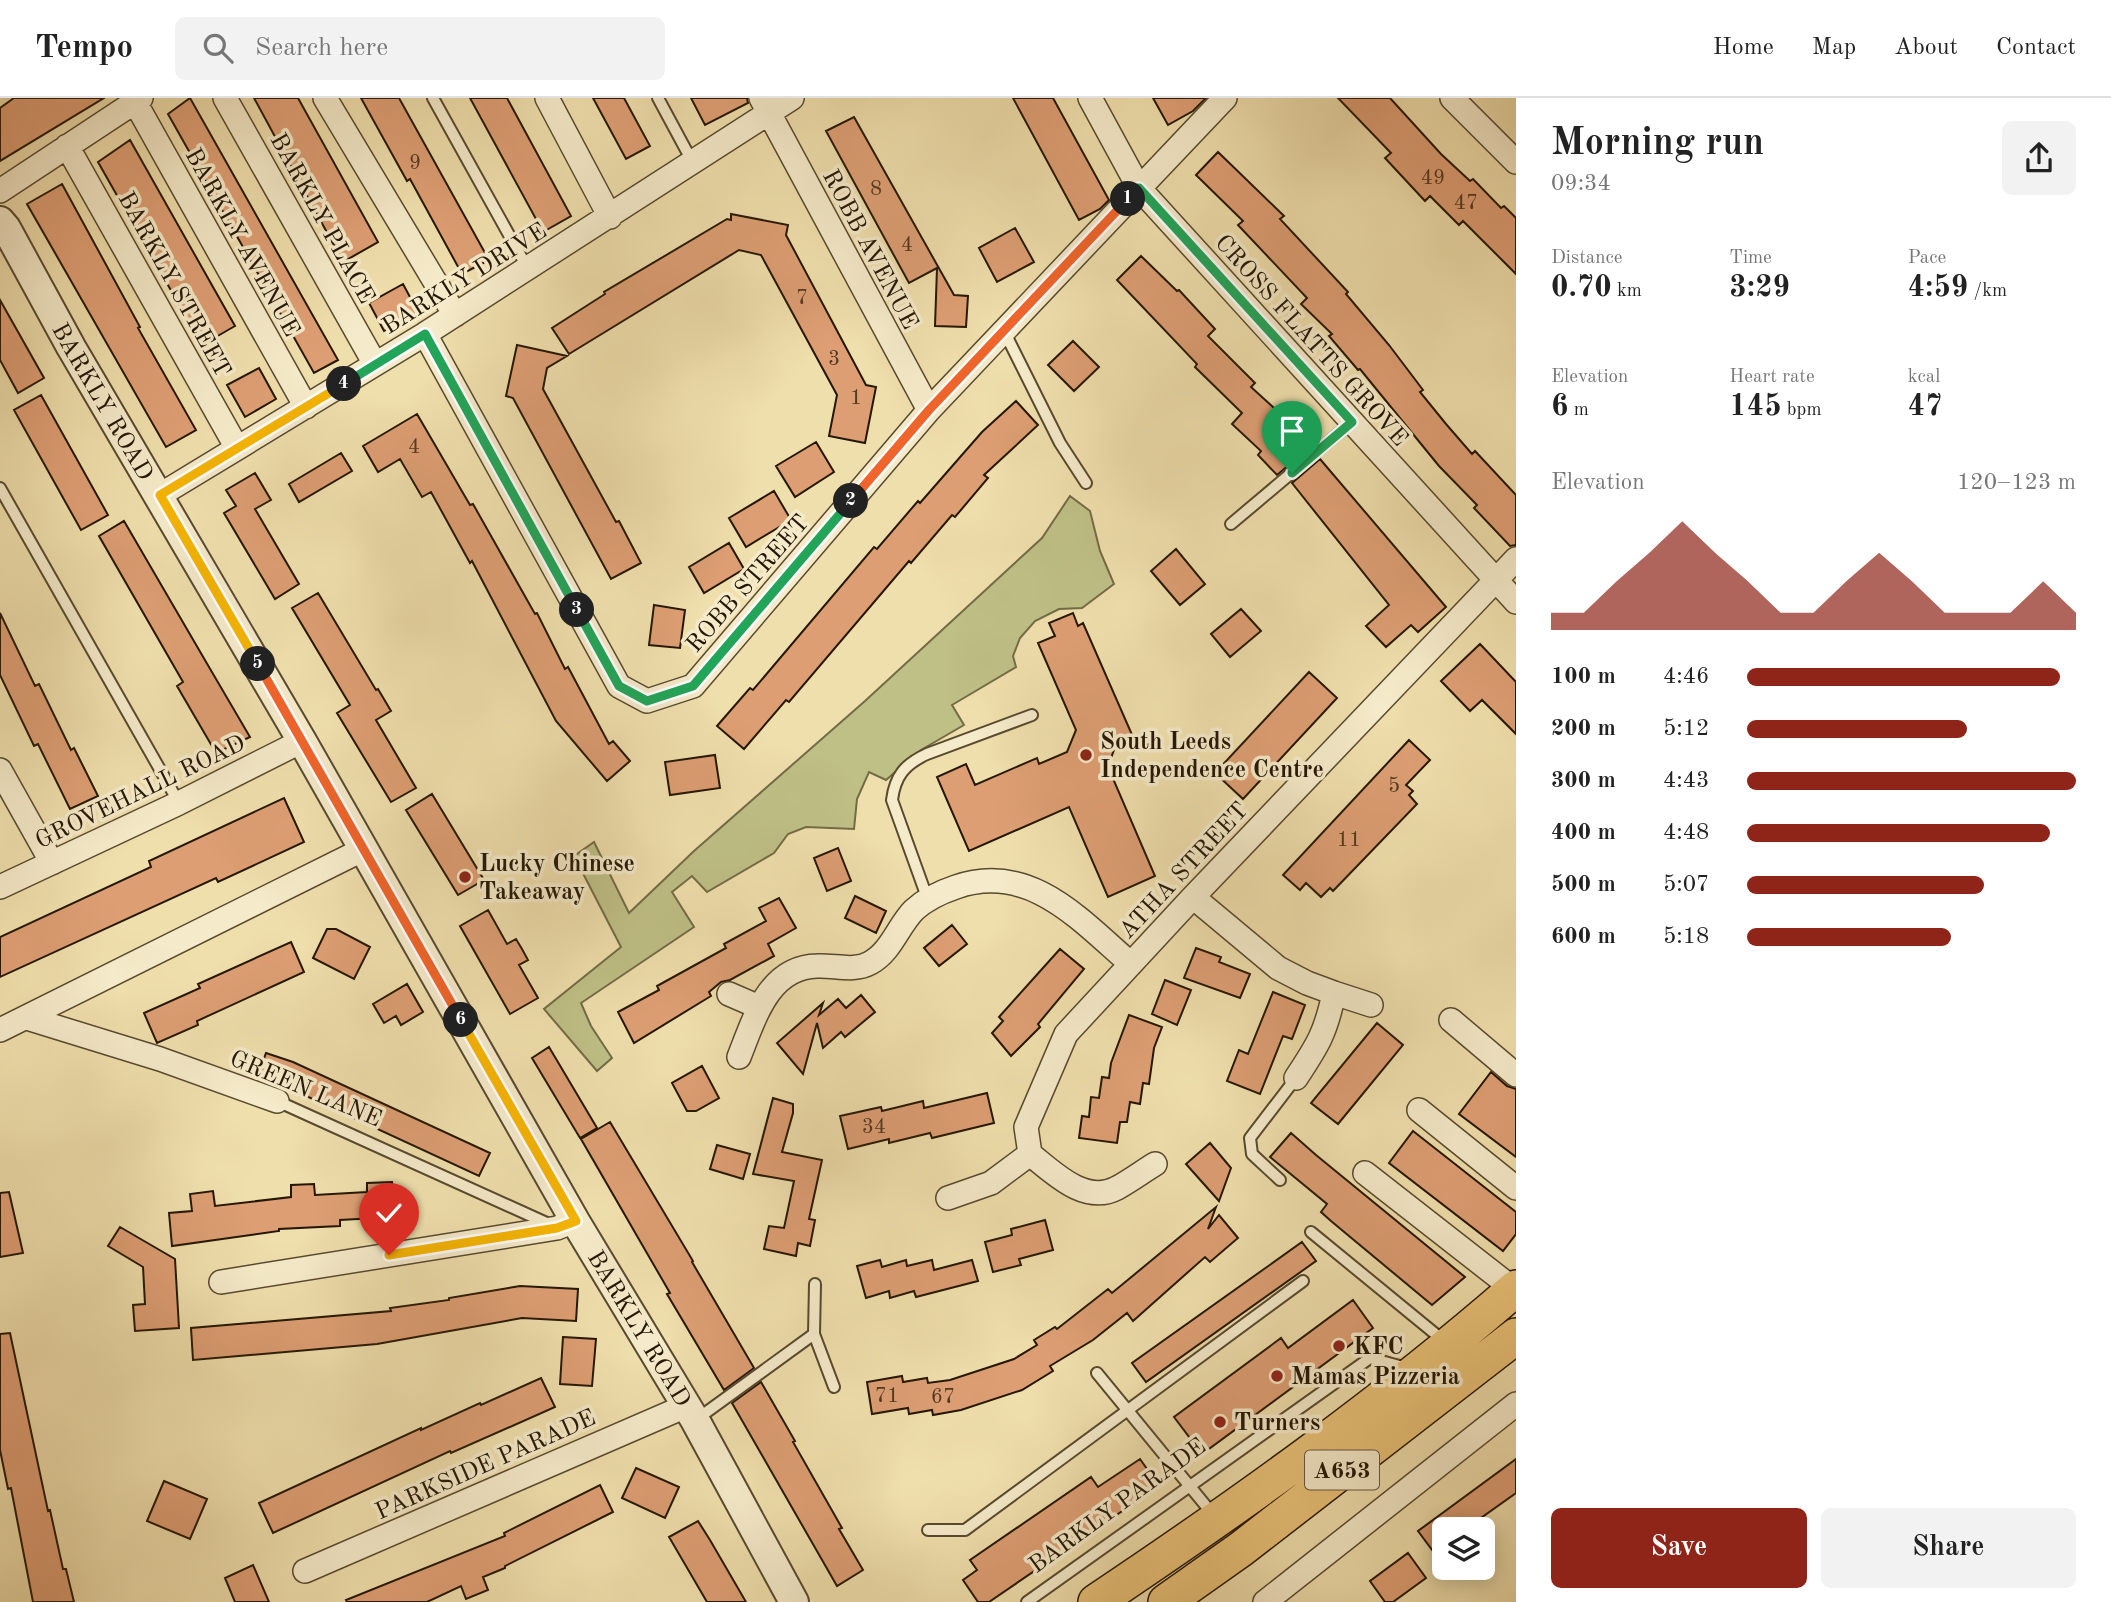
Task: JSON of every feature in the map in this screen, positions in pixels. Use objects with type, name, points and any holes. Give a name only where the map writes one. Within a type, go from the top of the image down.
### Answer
[{"type":"main road","name":"A653","points":[[1096,1602],[1230,1534],[1462,1357],[1516,1290]]},
{"type":"main road","name":"A653","points":[[1166,1602],[1230,1534],[1416,1371],[1516,1336]]},
{"type":"street","name":"BARKLY PLACE","points":[[225,98],[375,364]]},
{"type":"street","points":[[325,98],[454,314]]},
{"type":"street","points":[[547,98],[610,217]]},
{"type":"street","name":"BARKLY DRIVE","points":[[160,495],[425,334],[610,217],[693,163],[764,105],[792,98]]},
{"type":"street","name":"CROSS FLATTS GROVE","points":[[1090,98],[1139,188],[1516,602]]},
{"type":"street","name":"ROBB STREET","points":[[425,334],[619,686],[647,701],[693,686],[929,410],[1225,98]]},
{"type":"street","points":[[1452,98],[1516,162]]},
{"type":"street","points":[[0,191],[138,100]]},
{"type":"street","name":"BARKLY AVENUE","points":[[138,100],[306,407]]},
{"type":"street","name":"ROBB AVENUE","points":[[764,105],[929,410]]},
{"type":"street","name":"BARKLY STREET","points":[[66,146],[237,448]]},
{"type":"street","name":"BARKLY ROAD","points":[[0,221],[364,849],[566,1225],[690,1413],[794,1602]]},
{"type":"street","name":"ATHA STREET","points":[[1030,1154],[1026,1127],[1066,1034],[1516,559]]},
{"type":"street","name":"GROVEHALL ROAD","points":[[0,887],[302,741]]},
{"type":"street","points":[[0,770],[52,863]]},
{"type":"street","points":[[0,1030],[364,849]]},
{"type":"street","points":[[739,1057],[760,1007],[776,983],[794,971],[815,966],[853,968],[869,964],[883,953],[914,911],[940,892],[970,882],[1002,880],[1033,888],[1061,904],[1131,964]]},
{"type":"street","points":[[1193,897],[1278,968],[1307,983],[1371,1005]]},
{"type":"street","points":[[1296,1078],[1320,1042],[1335,993]]},
{"type":"street","points":[[729,994],[760,1007]]},
{"type":"street","name":"GREEN LANE","points":[[27,1018],[160,1059],[277,1101]]},
{"type":"street","points":[[1451,1020],[1516,1075]]},
{"type":"street","points":[[1419,1110],[1516,1188]]},
{"type":"street","points":[[948,1198],[991,1183],[1030,1154],[1086,1193],[1114,1190],[1154,1164]]},
{"type":"street","points":[[1365,1173],[1516,1290]]},
{"type":"street","points":[[221,1282],[566,1225]]},
{"type":"street","points":[[1265,1602],[1516,1404]]},
{"type":"street","name":"PARKSIDE PARADE","points":[[305,1571],[690,1413]]},
{"type":"lane","points":[[433,98],[528,269]]},
{"type":"lane","points":[[658,98],[693,163]]},
{"type":"lane","points":[[1004,331],[1060,443],[1086,483]]},
{"type":"lane","points":[[1231,524],[1352,422]]},
{"type":"lane","points":[[0,488],[178,803]]},
{"type":"lane","points":[[928,901],[892,800],[894,785],[901,771],[913,760],[927,754],[1032,715]]},
{"type":"lane","points":[[1280,1180],[1252,1154],[1250,1138],[1296,1078]]},
{"type":"lane","name":"GREEN LANE","points":[[277,1101],[566,1225]]},
{"type":"lane","points":[[1311,1232],[1462,1357]]},
{"type":"lane","points":[[928,1530],[965,1530],[1303,1281]]},
{"type":"lane","points":[[815,1284],[814,1334],[834,1387]]},
{"type":"lane","points":[[690,1413],[814,1334]]},
{"type":"lane","name":"BARKLY PARADE","points":[[1027,1602],[1370,1358],[1416,1371]]},
{"type":"lane","points":[[1097,1373],[1230,1534]]},
{"type":"green space","points":[[1070,496],[1090,511],[1100,551],[1114,584],[1082,608],[1059,609],[1035,621],[1020,638],[1013,656],[1016,667],[952,705],[964,725],[921,750],[886,780],[869,772],[857,799],[854,829],[806,827],[788,834],[774,853],[707,892],[692,876],[672,892],[694,927],[581,1003],[591,1026],[612,1058],[597,1071],[544,1009],[621,947],[574,856],[594,842],[629,913],[694,851],[865,701],[1042,538]]},
{"type":"building","points":[[14,98],[104,98],[0,161],[0,108]]},
{"type":"building","points":[[190,98],[338,360],[314,373],[168,114]]},
{"type":"building","points":[[254,98],[298,98],[378,242],[343,262]]},
{"type":"building","points":[[361,98],[399,98],[489,260],[462,274],[410,179],[407,181]]},
{"type":"building","points":[[470,98],[507,98],[571,216],[543,232]]},
{"type":"building","points":[[593,98],[624,98],[650,146],[626,159]]},
{"type":"building","points":[[691,98],[747,98],[748,103],[705,125]]},
{"type":"building","points":[[1013,98],[1053,98],[1109,200],[1100,209],[1079,220]]},
{"type":"building","points":[[1153,98],[1206,98],[1193,111],[1168,125]]},
{"type":"building","points":[[1338,98],[1390,98],[1441,154],[1470,181],[1473,179],[1501,208],[1504,206],[1516,218],[1516,274],[1463,221],[1459,225],[1430,196],[1425,201],[1385,158],[1391,153]]},
{"type":"building","points":[[854,117],[954,295],[968,296],[966,327],[935,326],[937,268],[909,283],[826,131]]},
{"type":"building","points":[[130,140],[235,326],[202,345],[98,162]]},
{"type":"building","points":[[1218,152],[1284,216],[1280,219],[1348,292],[1346,294],[1389,345],[1423,390],[1420,392],[1446,424],[1472,454],[1475,451],[1516,495],[1516,545],[1510,546],[1474,508],[1477,505],[1439,466],[1360,369],[1358,370],[1329,336],[1332,334],[1301,304],[1307,298],[1238,225],[1243,221],[1196,175]]},
{"type":"building","points":[[62,184],[140,327],[138,328],[196,430],[166,447],[27,204]]},
{"type":"building","points":[[731,214],[788,225],[786,235],[866,385],[876,387],[865,443],[829,436],[837,395],[761,255],[739,250],[569,354],[552,328],[605,294],[604,292],[727,219],[731,220]]},
{"type":"building","points":[[1015,228],[1034,262],[997,282],[979,248]]},
{"type":"building","points":[[1141,256],[1179,290],[1215,329],[1208,336],[1255,383],[1251,387],[1285,418],[1283,421],[1309,448],[1277,475],[1258,455],[1261,451],[1232,424],[1242,413],[1195,367],[1197,364],[1117,280]]},
{"type":"building","points":[[403,284],[418,312],[384,331],[369,303]]},
{"type":"building","points":[[0,300],[44,378],[18,393],[0,360]]},
{"type":"building","points":[[1073,341],[1099,367],[1074,391],[1048,365]]},
{"type":"building","points":[[517,345],[567,356],[547,368],[543,389],[641,563],[611,579],[513,398],[506,396]]},
{"type":"building","points":[[259,368],[276,399],[245,417],[227,385]]},
{"type":"building","points":[[41,395],[108,515],[81,530],[14,410]]},
{"type":"building","points":[[1016,401],[1038,425],[984,475],[988,478],[955,517],[952,515],[911,563],[909,561],[789,702],[786,700],[744,749],[717,726],[750,688],[753,690],[874,547],[877,549],[982,432]]},
{"type":"building","points":[[417,414],[470,505],[473,504],[535,614],[537,613],[565,669],[568,667],[609,744],[613,741],[630,761],[607,781],[556,721],[472,561],[470,563],[431,492],[422,497],[400,459],[378,472],[363,446]]},
{"type":"building","points":[[816,442],[834,472],[795,497],[776,466]]},
{"type":"building","points":[[341,453],[352,471],[299,502],[289,484]]},
{"type":"building","points":[[1320,459],[1446,607],[1418,632],[1411,625],[1386,647],[1366,626],[1389,605],[1292,483]]},
{"type":"building","points":[[255,473],[271,500],[255,509],[299,584],[275,599],[224,513],[236,506],[226,490]]},
{"type":"building","points":[[774,491],[791,520],[746,547],[729,518]]},
{"type":"building","points":[[124,521],[250,737],[216,753],[177,686],[183,682],[99,536]]},
{"type":"building","points":[[729,543],[744,569],[704,593],[689,567]]},
{"type":"building","points":[[1176,549],[1205,584],[1180,605],[1151,571]]},
{"type":"building","points":[[318,593],[391,711],[376,720],[416,788],[391,802],[337,713],[350,705],[292,608]]},
{"type":"building","points":[[654,605],[685,610],[680,648],[649,645]]},
{"type":"building","points":[[1241,609],[1261,631],[1230,657],[1211,634]]},
{"type":"building","points":[[0,613],[35,686],[39,684],[71,750],[74,748],[98,796],[70,809],[38,744],[34,746],[0,675]]},
{"type":"building","name":"South Leeds Independence Centre","points":[[1073,613],[1078,626],[1083,623],[1133,737],[1116,744],[1108,767],[1155,876],[1108,897],[1069,807],[969,851],[937,777],[966,764],[975,785],[1037,758],[1039,764],[1067,752],[1076,730],[1038,643],[1055,636],[1049,623]]},
{"type":"building","points":[[1480,644],[1516,682],[1516,734],[1482,700],[1470,711],[1441,681]]},
{"type":"building","points":[[1309,672],[1337,698],[1243,799],[1215,773]]},
{"type":"building","points":[[1409,740],[1430,760],[1406,785],[1413,791],[1409,795],[1417,804],[1333,891],[1330,888],[1321,897],[1306,883],[1300,890],[1283,875]]},
{"type":"building","points":[[715,755],[720,788],[670,795],[665,762]]},
{"type":"building","points":[[432,794],[484,880],[458,895],[406,810]]},
{"type":"building","points":[[284,798],[304,842],[218,882],[216,878],[0,977],[0,937],[151,867],[149,861]]},
{"type":"building","points":[[838,848],[851,881],[827,891],[814,858]]},
{"type":"building","points":[[855,896],[886,911],[876,933],[845,918]]},
{"type":"building","points":[[779,898],[796,928],[768,944],[774,956],[730,980],[721,982],[709,992],[711,996],[634,1043],[618,1012],[659,990],[657,986],[726,948],[724,944],[766,921],[759,908]]},
{"type":"building","points":[[488,910],[507,944],[516,939],[522,949],[528,960],[519,965],[538,998],[510,1014],[460,926]]},
{"type":"building","points":[[952,925],[967,944],[939,966],[924,948]]},
{"type":"building","points":[[327,929],[336,929],[370,947],[354,979],[313,958]]},
{"type":"building","points":[[291,942],[304,972],[197,1021],[198,1025],[157,1043],[144,1013],[200,988],[198,984]]},
{"type":"building","points":[[1196,948],[1221,957],[1219,962],[1250,974],[1240,998],[1184,978]]},
{"type":"building","points":[[1060,949],[1084,969],[1038,1024],[1040,1027],[1011,1056],[992,1033],[1003,1021],[999,1017]]},
{"type":"building","points":[[1165,980],[1191,990],[1177,1025],[1152,1014]]},
{"type":"building","points":[[407,984],[423,1012],[401,1025],[396,1016],[384,1023],[373,1004]]},
{"type":"building","points":[[1273,992],[1305,1005],[1292,1039],[1283,1036],[1260,1094],[1227,1081],[1239,1050],[1248,1054]]},
{"type":"building","points":[[861,995],[875,1012],[845,1037],[841,1032],[823,1048],[817,1023],[803,1074],[777,1043],[823,1003],[819,1015],[838,999],[846,1008]]},
{"type":"building","points":[[1129,1015],[1162,1027],[1154,1048],[1149,1084],[1143,1083],[1140,1104],[1130,1102],[1127,1122],[1120,1122],[1117,1143],[1079,1138],[1082,1116],[1089,1117],[1091,1097],[1099,1098],[1102,1077],[1109,1078],[1111,1063]]},
{"type":"building","points":[[1377,1023],[1403,1045],[1338,1124],[1311,1103]]},
{"type":"building","points":[[549,1047],[597,1128],[580,1138],[532,1058]]},
{"type":"building","points":[[266,1053],[293,1062],[490,1153],[479,1176],[304,1095],[305,1092],[258,1075]]},
{"type":"building","points":[[702,1066],[719,1098],[696,1111],[687,1111],[672,1083]]},
{"type":"building","points":[[1491,1072],[1507,1086],[1516,1089],[1516,1157],[1459,1114]]},
{"type":"building","points":[[987,1093],[994,1123],[932,1138],[930,1133],[848,1149],[840,1116],[881,1107],[882,1111],[923,1101],[924,1108]]},
{"type":"building","points":[[773,1098],[793,1104],[782,1152],[822,1160],[809,1219],[815,1220],[810,1246],[798,1243],[796,1256],[764,1249],[769,1226],[784,1228],[794,1181],[753,1174]]},
{"type":"building","points":[[610,1122],[754,1368],[724,1390],[581,1139]]},
{"type":"building","points":[[1413,1131],[1516,1212],[1516,1234],[1503,1251],[1389,1163]]},
{"type":"building","points":[[1291,1133],[1465,1277],[1432,1305],[1321,1212],[1327,1204],[1270,1157]]},
{"type":"building","points":[[1210,1143],[1231,1168],[1219,1201],[1186,1164]]},
{"type":"building","points":[[717,1145],[750,1154],[743,1179],[710,1169]]},
{"type":"building","points":[[392,1182],[394,1217],[340,1220],[340,1226],[279,1229],[172,1246],[169,1213],[192,1211],[190,1194],[213,1191],[215,1206],[291,1197],[291,1185],[314,1184],[315,1195],[367,1192],[367,1183]]},
{"type":"building","points":[[9,1192],[23,1253],[0,1257],[0,1193]]},
{"type":"building","points":[[1216,1207],[1208,1229],[1219,1215],[1238,1238],[1210,1262],[1205,1257],[1133,1321],[1127,1313],[1093,1340],[1050,1366],[1053,1371],[1022,1390],[961,1410],[933,1415],[932,1410],[909,1414],[908,1408],[872,1414],[867,1382],[902,1376],[903,1382],[927,1378],[928,1383],[950,1380],[1014,1359],[1037,1345],[1034,1340],[1055,1327],[1057,1329],[1108,1289],[1112,1293]]},
{"type":"building","points":[[1045,1220],[1053,1250],[1019,1259],[1021,1265],[993,1272],[985,1242],[1012,1235],[1011,1229]]},
{"type":"building","points":[[120,1227],[175,1259],[179,1328],[135,1331],[133,1305],[145,1304],[143,1267],[108,1246]]},
{"type":"building","points":[[1302,1242],[1316,1261],[1146,1382],[1132,1363]]},
{"type":"building","points":[[880,1260],[882,1267],[906,1260],[907,1266],[932,1260],[934,1270],[972,1260],[978,1281],[916,1297],[914,1291],[890,1298],[889,1291],[866,1298],[857,1266]]},
{"type":"building","points":[[520,1286],[578,1289],[576,1321],[522,1318],[377,1344],[193,1360],[191,1328],[391,1311],[390,1308]]},
{"type":"building","points":[[1353,1300],[1373,1328],[1202,1454],[1174,1417],[1281,1338],[1288,1348]]},
{"type":"building","points":[[10,1333],[48,1511],[50,1510],[63,1569],[66,1569],[74,1602],[33,1602],[11,1488],[8,1489],[0,1450],[0,1334]]},
{"type":"building","points":[[563,1337],[596,1339],[592,1386],[560,1384]]},
{"type":"building","points":[[541,1378],[555,1407],[451,1453],[450,1451],[273,1533],[259,1503],[421,1428]]},
{"type":"building","points":[[761,1382],[863,1570],[837,1586],[732,1403]]},
{"type":"building","points":[[1140,1459],[1159,1486],[989,1602],[978,1602],[963,1580],[977,1570],[970,1560],[1091,1477],[1098,1487]]},
{"type":"building","points":[[1516,1459],[1516,1493],[1482,1517],[1437,1517]]},
{"type":"building","points":[[636,1468],[679,1487],[665,1518],[622,1498]]},
{"type":"building","points":[[164,1481],[207,1499],[190,1539],[147,1521]]},
{"type":"building","points":[[600,1485],[613,1512],[483,1577],[488,1590],[466,1599],[461,1586],[427,1602],[346,1600],[505,1536],[504,1533]]},
{"type":"building","points":[[698,1521],[746,1602],[707,1602],[669,1537]]},
{"type":"building","points":[[1432,1521],[1432,1550],[1418,1531]]},
{"type":"building","points":[[1408,1553],[1426,1578],[1393,1602],[1385,1602],[1370,1581]]},
{"type":"building","points":[[253,1565],[269,1602],[235,1602],[225,1578]]},
{"type":"place","name":"South Leeds Independence Centre","points":[[1086,755]]},
{"type":"place","name":"Lucky Chinese Takeaway","points":[[465,877]]},
{"type":"place","name":"KFC","points":[[1339,1346]]},
{"type":"place","name":"Mamas Pizzeria","points":[[1277,1376]]},
{"type":"place","name":"Turners","points":[[1220,1422]]},
{"type":"route","points":[[389,1255],[557,1228],[576,1221],[160,495],[425,334],[619,686],[647,701],[693,686],[929,410],[1139,188],[1352,422],[1292,473]]}]
